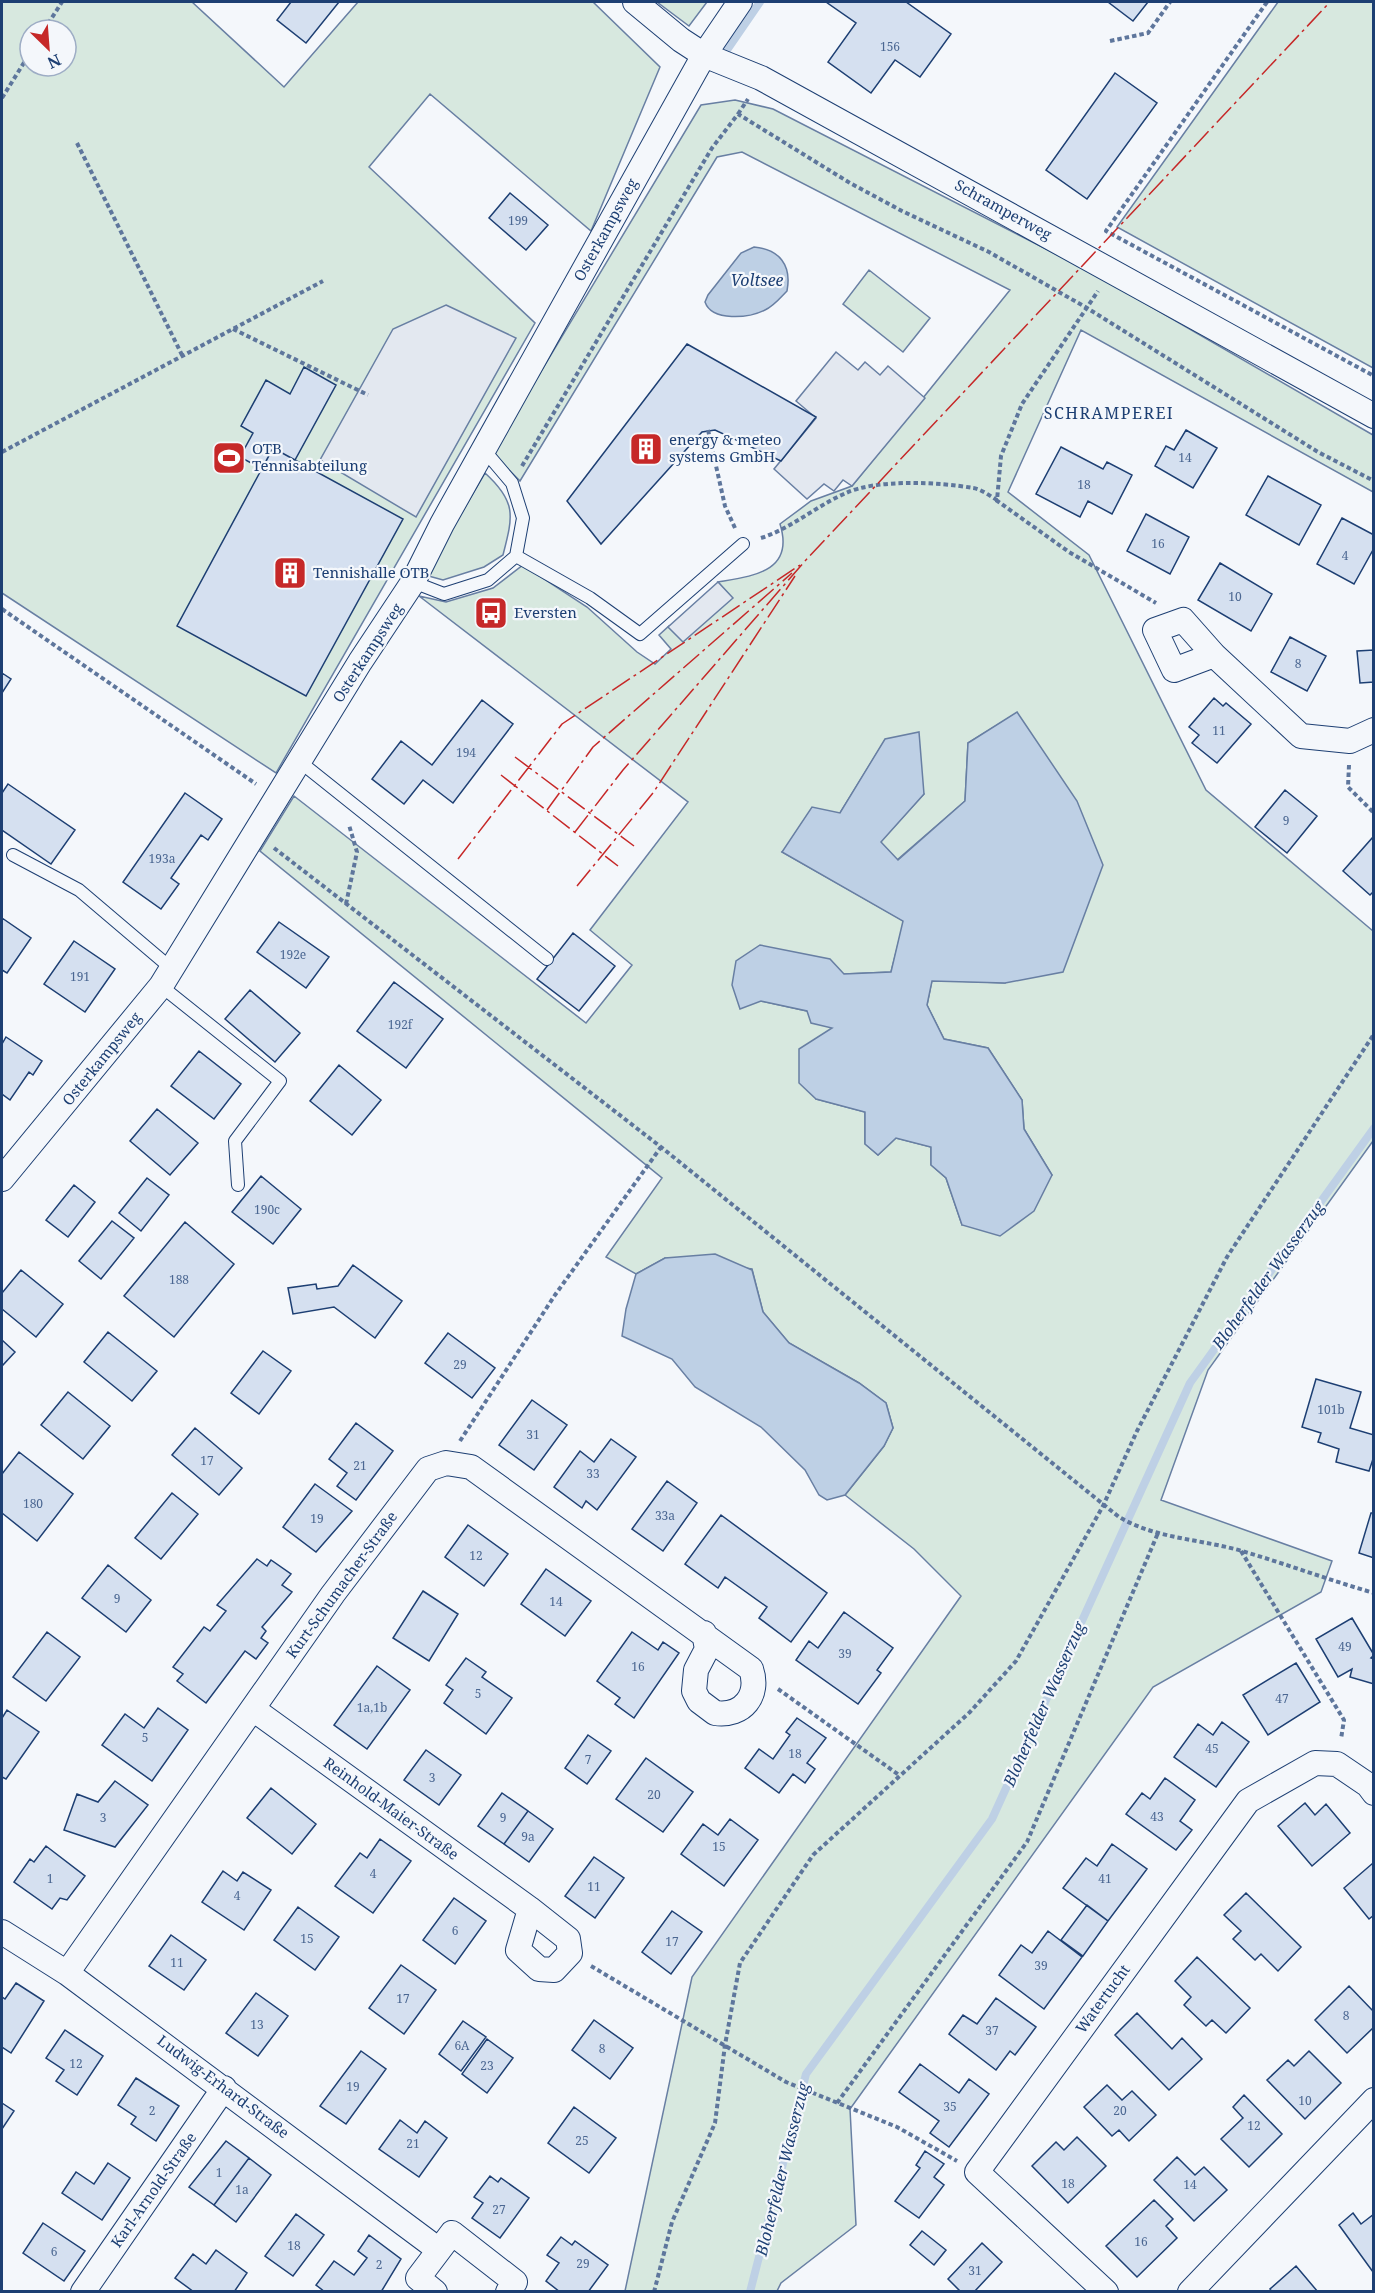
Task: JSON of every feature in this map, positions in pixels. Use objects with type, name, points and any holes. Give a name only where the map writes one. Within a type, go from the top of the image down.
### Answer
[{"type":"street","name":"Schramperweg","points":[[635,2],[681,40],[704,55],[761,78],[1374,416]]},
{"type":"street","name":"Osterkampsweg","points":[[2,1179],[166,977],[360,662],[413,582],[442,524],[704,55],[740,2]]},
{"type":"street","points":[[1214,655],[1174,670],[1155,630],[1183,620],[1214,655],[1301,736],[1350,741],[1374,730]]},
{"type":"street","points":[[446,1463],[471,1467],[704,1633],[751,1669],[754,1688],[745,1706],[726,1714],[706,1708],[699,1701],[694,1681],[707,1648],[704,1633]]},
{"type":"street","name":"Kurt-Schumacher-Straße","points":[[67,1973],[333,1594],[428,1469],[446,1463]]},
{"type":"street","name":"Reinhold-Maier-Straße","points":[[253,1709],[530,1908],[568,1939],[570,1953]]},
{"type":"street","name":"Watertucht","points":[[976,2172],[1248,1802],[1315,1763],[1337,1764]]},
{"type":"street","points":[[1337,1764],[1368,1785],[1374,1793]]},
{"type":"street","points":[[530,1908],[518,1950],[539,1969],[554,1970],[570,1953]]},
{"type":"street","name":"Ludwig-Erhard-Straße","points":[[2,1932],[67,1973],[439,2250]]},
{"type":"street","name":"Karl-Arnold-Straße","points":[[83,2292],[224,2088]]},
{"type":"street","points":[[1190,2292],[1374,2100]]},
{"type":"street","points":[[976,2172],[1106,2292]]},
{"type":"street","points":[[421,2287],[439,2250],[452,2233],[515,2282],[508,2292]]},
{"type":"lane","points":[[413,582],[444,594],[488,580],[516,556],[523,518],[512,483],[484,450]]},
{"type":"lane","points":[[516,556],[590,598],[640,634],[743,544]]},
{"type":"lane","points":[[299,761],[547,959]]},
{"type":"lane","points":[[13,855],[80,890],[166,977],[280,1081],[235,1142],[238,1185]]},
{"type":"path","points":[[52,18],[62,2]]},
{"type":"path","points":[[1110,41],[1148,33],[1170,2]]},
{"type":"path","points":[[1267,2],[1106,231],[1374,376]]},
{"type":"path","points":[[2,98],[18,72]]},
{"type":"path","points":[[512,483],[712,148],[738,114],[850,183],[902,211],[989,252],[1088,308],[1318,452],[1374,481]]},
{"type":"path","points":[[77,143],[183,355]]},
{"type":"path","points":[[995,500],[997,501],[1001,456],[1022,404],[1088,308],[1111,269]]},
{"type":"path","points":[[2,452],[323,281]]},
{"type":"path","points":[[232,329],[368,395]]},
{"type":"path","points":[[708,430],[725,506],[743,544],[783,531],[816,508],[848,492],[881,483],[975,488],[1069,552],[1183,620]]},
{"type":"path","points":[[2,609],[277,798]]},
{"type":"path","points":[[1350,741],[1348,787],[1374,813]]},
{"type":"path","points":[[339,793],[357,852],[346,904]]},
{"type":"path","points":[[254,833],[661,1147],[1009,1425],[1103,1506],[1119,1517],[1135,1526],[1158,1533],[1240,1551],[1374,1593]]},
{"type":"path","points":[[654,2292],[672,2222],[715,2123],[725,2045],[740,1963],[813,1855],[970,1712],[1016,1661],[1103,1506],[1137,1431],[1227,1257],[1374,1034]]},
{"type":"path","points":[[446,1463],[555,1295],[661,1147]]},
{"type":"path","points":[[837,2103],[1027,1842],[1158,1533]]},
{"type":"path","points":[[1240,1551],[1344,1720],[1337,1764]]},
{"type":"path","points":[[751,1669],[899,1775]]},
{"type":"path","points":[[570,1953],[786,2082],[897,2127],[976,2172]]},
{"type":"shaded area","name":"OTB Tennisabteilung","points":[[2,2],[192,2],[284,87],[358,2],[593,2],[660,67],[591,231],[430,94],[369,167],[535,323],[276,773],[2,593]]},
{"type":"shaded area","points":[[657,2],[707,2],[689,26]]},
{"type":"shaded area","points":[[1278,2],[1373,2],[1373,368],[1117,227]]},
{"type":"shaded area","points":[[735,100],[773,109],[1091,272],[1373,435],[1373,492],[1081,330],[1008,492],[1089,555],[1206,790],[1373,931],[1373,1141],[1208,1370],[1161,1500],[1332,1561],[1321,1592],[1153,1687],[850,2109],[856,2225],[781,2283],[777,2291],[625,2291],[692,1977],[961,1596],[914,1549],[845,1495],[884,1446],[893,1428],[886,1403],[859,1383],[789,1343],[763,1312],[752,1269],[665,1258],[636,1274],[606,1257],[662,1178],[260,851],[294,796],[586,1023],[632,965],[590,930],[688,802],[419,596],[446,602],[493,588],[523,565],[587,607],[637,652],[655,664],[671,649],[659,635],[669,626],[732,598],[718,582],[757,574],[776,562],[782,552],[783,540],[780,524],[811,501],[852,486],[1010,290],[742,152],[717,157],[520,481],[492,453],[701,105]],"holes":[[[1017,713],[1005,983],[932,980],[927,1005],[944,1039],[988,1048],[1022,1100],[1024,1129],[1052,1175],[962,1225],[946,1178],[931,1165],[931,1147],[896,1138],[878,1155],[865,1144],[865,1112],[816,1099],[832,1028],[807,1011],[761,1001],[844,974],[891,972],[904,921],[782,852],[840,813],[885,740],[924,794],[880,842],[897,860],[965,801],[968,743]]]},
{"type":"shaded area","points":[[869,270],[930,318],[903,352],[843,304]]},
{"type":"shaded area","points":[[446,305],[516,338],[416,517],[320,460],[393,329]]},
{"type":"shaded area","points":[[836,352],[858,370],[865,362],[880,375],[888,366],[925,398],[852,486],[843,480],[834,491],[824,484],[807,499],[774,469],[816,418],[796,401]]},
{"type":"shaded area","points":[[485,473],[503,493],[510,510],[509,530],[503,555],[484,567],[443,580],[425,575]]},
{"type":"shaded area","points":[[718,582],[733,598],[683,642],[668,627]]},
{"type":"water","name":"Voltsee","points":[[754,247],[770,251],[782,260],[787,273],[787,291],[777,302],[758,313],[732,316],[715,313],[705,302],[708,295],[741,253]]},
{"type":"water","points":[[1017,712],[1077,801],[1103,865],[1063,972],[1005,983],[932,981],[927,1005],[944,1039],[988,1048],[1022,1100],[1024,1129],[1052,1175],[1034,1211],[1000,1236],[962,1225],[946,1178],[931,1165],[931,1147],[896,1138],[878,1155],[865,1144],[865,1112],[816,1099],[799,1083],[799,1049],[832,1028],[811,1023],[807,1011],[761,1001],[740,1009],[732,985],[736,961],[760,945],[830,959],[844,974],[891,972],[903,921],[782,852],[812,807],[840,813],[885,739],[919,732],[924,794],[881,842],[898,860],[965,801],[968,743]]},
{"type":"water","points":[[715,1254],[752,1270],[763,1312],[789,1343],[859,1383],[886,1403],[893,1428],[884,1446],[845,1495],[827,1500],[819,1495],[805,1470],[761,1427],[695,1387],[672,1359],[622,1336],[626,1309],[636,1274],[665,1258]]},
{"type":"building","points":[[291,2],[339,2],[306,43],[277,20]]},
{"type":"building","points":[[826,2],[906,2],[951,34],[920,77],[895,60],[871,93],[828,62],[856,23]]},
{"type":"building","points":[[1108,2],[1148,2],[1133,21]]},
{"type":"building","points":[[1115,73],[1157,103],[1087,199],[1046,170]]},
{"type":"building","points":[[510,193],[548,225],[526,250],[489,218]]},
{"type":"building","name":"energy & meteo systems GmbH","points":[[687,344],[816,417],[781,461],[715,430],[702,432],[601,544],[567,501]]},
{"type":"building","points":[[304,367],[336,385],[295,460],[273,448],[262,469],[240,457],[253,433],[241,426],[266,380],[290,394]]},
{"type":"building","points":[[1186,430],[1217,448],[1193,488],[1155,466],[1166,446],[1174,450]]},
{"type":"building","points":[[1061,447],[1103,469],[1107,462],[1132,475],[1112,514],[1088,501],[1080,517],[1036,494]]},
{"type":"building","name":"Tennishalle OTB","points":[[273,448],[403,519],[306,696],[177,626]]},
{"type":"building","points":[[1268,476],[1321,505],[1299,545],[1246,515]]},
{"type":"building","points":[[1146,514],[1189,537],[1170,574],[1127,551]]},
{"type":"building","points":[[1342,518],[1374,535],[1374,548],[1354,584],[1317,564]]},
{"type":"building","points":[[1220,563],[1272,594],[1251,631],[1198,600]]},
{"type":"building","points":[[1290,637],[1326,656],[1307,691],[1271,672]]},
{"type":"building","points":[[1374,650],[1374,682],[1360,683],[1357,651]]},
{"type":"building","points":[[2,673],[11,679],[2,693]]},
{"type":"building","points":[[1214,698],[1223,706],[1226,703],[1251,724],[1217,763],[1192,743],[1199,735],[1189,727]]},
{"type":"building","points":[[482,700],[513,724],[453,803],[423,780],[404,804],[372,779],[401,741],[432,765]]},
{"type":"building","points":[[8,784],[75,830],[51,864],[2,830],[2,793]]},
{"type":"building","points":[[1285,790],[1317,816],[1287,853],[1255,827]]},
{"type":"building","points":[[185,793],[222,819],[208,840],[201,835],[171,878],[179,884],[161,909],[123,882]]},
{"type":"building","points":[[1373,837],[1374,891],[1370,895],[1343,871]]},
{"type":"building","points":[[2,918],[31,938],[7,973],[2,970]]},
{"type":"building","points":[[279,922],[329,957],[306,988],[257,952]]},
{"type":"building","points":[[573,933],[615,966],[579,1011],[537,979]]},
{"type":"building","points":[[74,941],[115,969],[85,1012],[44,984]]},
{"type":"building","points":[[394,982],[443,1019],[406,1068],[357,1031]]},
{"type":"building","points":[[250,990],[300,1033],[275,1062],[225,1019]]},
{"type":"building","points":[[6,1037],[42,1061],[33,1075],[29,1072],[10,1100],[2,1094],[2,1044]]},
{"type":"building","points":[[199,1051],[241,1084],[214,1119],[171,1086]]},
{"type":"building","points":[[339,1065],[381,1100],[352,1135],[310,1101]]},
{"type":"building","points":[[157,1109],[198,1143],[170,1175],[130,1141]]},
{"type":"building","points":[[261,1176],[301,1209],[273,1244],[232,1212]]},
{"type":"building","points":[[147,1178],[169,1195],[141,1231],[119,1213]]},
{"type":"building","points":[[74,1185],[95,1202],[68,1237],[46,1220]]},
{"type":"building","points":[[112,1221],[134,1238],[101,1279],[79,1261]]},
{"type":"building","points":[[185,1222],[234,1264],[174,1337],[124,1296]]},
{"type":"building","points":[[353,1265],[402,1301],[375,1338],[334,1307],[293,1314],[288,1288],[316,1284],[317,1289],[338,1286]]},
{"type":"building","points":[[21,1270],[63,1304],[36,1337],[2,1309],[2,1293]]},
{"type":"building","points":[[108,1332],[157,1371],[132,1401],[84,1362]]},
{"type":"building","points":[[448,1333],[495,1368],[472,1398],[425,1363]]},
{"type":"building","points":[[2,1340],[15,1352],[2,1366]]},
{"type":"building","points":[[263,1351],[291,1371],[259,1414],[231,1393]]},
{"type":"building","points":[[1316,1379],[1361,1392],[1350,1428],[1374,1435],[1374,1456],[1369,1471],[1336,1462],[1339,1449],[1318,1442],[1321,1433],[1302,1427]]},
{"type":"building","points":[[68,1392],[110,1426],[83,1459],[41,1425]]},
{"type":"building","points":[[532,1400],[567,1425],[534,1470],[499,1445]]},
{"type":"building","points":[[356,1423],[393,1451],[356,1500],[337,1486],[347,1473],[329,1459]]},
{"type":"building","points":[[195,1428],[242,1468],[219,1495],[172,1455]]},
{"type":"building","points":[[611,1439],[636,1457],[597,1510],[586,1501],[582,1508],[554,1487],[580,1451],[594,1462]]},
{"type":"building","points":[[19,1452],[73,1494],[37,1541],[2,1513],[2,1474]]},
{"type":"building","points":[[667,1481],[697,1503],[663,1551],[632,1529]]},
{"type":"building","points":[[315,1484],[352,1511],[316,1552],[283,1527]]},
{"type":"building","points":[[172,1493],[198,1514],[161,1559],[135,1538]]},
{"type":"building","points":[[1371,1513],[1374,1513],[1374,1558],[1359,1553]]},
{"type":"building","points":[[721,1515],[827,1593],[791,1642],[759,1618],[767,1607],[725,1577],[718,1588],[685,1564]]},
{"type":"building","points":[[468,1525],[508,1554],[484,1586],[445,1557]]},
{"type":"building","points":[[257,1559],[267,1566],[271,1560],[291,1574],[282,1585],[292,1592],[262,1627],[266,1631],[261,1638],[268,1643],[256,1659],[245,1651],[206,1703],[177,1681],[183,1674],[173,1667],[204,1627],[210,1631],[226,1611],[217,1605]]},
{"type":"building","points":[[108,1565],[151,1600],[126,1632],[82,1598]]},
{"type":"building","points":[[546,1569],[591,1601],[565,1636],[521,1604]]},
{"type":"building","points":[[423,1591],[458,1614],[429,1661],[393,1638]]},
{"type":"building","points":[[844,1612],[893,1648],[877,1670],[881,1673],[858,1704],[796,1660],[809,1641],[818,1648]]},
{"type":"building","points":[[1352,1618],[1374,1655],[1371,1658],[1374,1659],[1374,1684],[1350,1677],[1352,1669],[1338,1677],[1316,1639]]},
{"type":"building","points":[[47,1632],[80,1657],[46,1701],[13,1677]]},
{"type":"building","points":[[632,1632],[658,1650],[663,1642],[679,1653],[634,1718],[615,1704],[620,1698],[597,1681]]},
{"type":"building","points":[[466,1658],[486,1672],[482,1677],[512,1698],[486,1734],[444,1703],[453,1690],[446,1685]]},
{"type":"building","points":[[1296,1663],[1320,1702],[1268,1735],[1243,1695]]},
{"type":"building","points":[[377,1666],[410,1690],[367,1749],[334,1725]]},
{"type":"building","points":[[158,1708],[188,1730],[152,1781],[102,1745],[125,1714],[144,1728]]},
{"type":"building","points":[[7,1710],[39,1732],[6,1779],[2,1777],[2,1718]]},
{"type":"building","points":[[797,1718],[826,1738],[807,1763],[815,1769],[805,1783],[793,1774],[779,1793],[745,1768],[759,1749],[773,1759],[790,1735],[786,1732]]},
{"type":"building","points":[[1222,1722],[1249,1742],[1216,1787],[1174,1757],[1198,1724],[1213,1735]]},
{"type":"building","points":[[588,1735],[611,1751],[587,1784],[565,1768]]},
{"type":"building","points":[[426,1750],[461,1775],[439,1805],[404,1780]]},
{"type":"building","points":[[646,1758],[693,1792],[663,1832],[616,1799]]},
{"type":"building","points":[[1165,1778],[1195,1800],[1180,1821],[1192,1830],[1176,1850],[1126,1814],[1142,1793],[1150,1799]]},
{"type":"building","points":[[115,1781],[148,1805],[115,1847],[64,1830],[77,1794],[98,1802]]},
{"type":"building","points":[[271,1788],[316,1824],[292,1854],[247,1818]]},
{"type":"building","points":[[502,1793],[528,1811],[504,1844],[478,1826]]},
{"type":"building","points":[[1305,1803],[1315,1815],[1326,1804],[1350,1833],[1312,1866],[1278,1826]]},
{"type":"building","points":[[528,1811],[553,1829],[529,1862],[504,1844]]},
{"type":"building","points":[[730,1819],[758,1840],[724,1886],[681,1854],[703,1824],[718,1835]]},
{"type":"building","points":[[380,1839],[411,1861],[373,1913],[335,1886],[360,1853],[367,1858]]},
{"type":"building","points":[[1112,1844],[1147,1869],[1108,1921],[1063,1888],[1086,1858],[1097,1866]]},
{"type":"building","points":[[46,1846],[85,1876],[67,1900],[60,1898],[52,1909],[14,1882],[30,1859],[34,1862]]},
{"type":"building","points":[[594,1857],[624,1878],[595,1918],[565,1896]]},
{"type":"building","points":[[1373,1863],[1374,1915],[1369,1919],[1344,1888]]},
{"type":"building","points":[[223,1871],[237,1881],[243,1872],[271,1890],[244,1930],[202,1902]]},
{"type":"building","points":[[1246,1893],[1301,1947],[1278,1971],[1261,1954],[1255,1960],[1233,1939],[1241,1931],[1224,1915]]},
{"type":"building","points":[[454,1898],[486,1921],[455,1964],[423,1940]]},
{"type":"building","points":[[1087,1905],[1108,1921],[1083,1956],[1061,1940]]},
{"type":"building","points":[[298,1907],[339,1937],[315,1970],[274,1940]]},
{"type":"building","points":[[672,1911],[702,1932],[671,1974],[642,1952]]},
{"type":"building","points":[[1048,1931],[1082,1957],[1044,2009],[999,1975],[1021,1945],[1032,1953]]},
{"type":"building","points":[[171,1935],[206,1960],[184,1990],[149,1966]]},
{"type":"building","points":[[1197,1957],[1250,2008],[1226,2033],[1212,2020],[1206,2026],[1184,2005],[1191,1997],[1175,1981]]},
{"type":"building","points":[[401,1965],[436,1990],[404,2034],[369,2008]]},
{"type":"building","points":[[16,1983],[44,2001],[11,2053],[2,2047],[2,1997],[5,1999]]},
{"type":"building","points":[[1349,1986],[1374,2012],[1374,2027],[1347,2053],[1315,2020]]},
{"type":"building","points":[[256,1993],[288,2016],[258,2056],[226,2033]]},
{"type":"building","points":[[996,1998],[1036,2027],[1015,2055],[1010,2051],[996,2070],[949,2034],[963,2015],[977,2024]]},
{"type":"building","points":[[1137,2013],[1172,2049],[1182,2038],[1202,2059],[1169,2090],[1115,2035]]},
{"type":"building","points":[[594,2020],[633,2048],[610,2079],[572,2050]]},
{"type":"building","points":[[463,2021],[486,2037],[461,2071],[439,2054]]},
{"type":"building","points":[[65,2030],[103,2056],[77,2095],[56,2081],[64,2070],[46,2058]]},
{"type":"building","points":[[487,2039],[513,2058],[487,2093],[462,2074]]},
{"type":"building","points":[[361,2051],[386,2069],[346,2124],[320,2106]]},
{"type":"building","points":[[1309,2051],[1341,2083],[1305,2119],[1267,2080],[1288,2060],[1294,2066]]},
{"type":"building","points":[[920,2064],[959,2093],[969,2079],[989,2094],[949,2147],[930,2133],[939,2121],[899,2092]]},
{"type":"building","points":[[136,2078],[179,2106],[156,2141],[131,2124],[136,2117],[118,2105]]},
{"type":"building","points":[[1107,2085],[1122,2100],[1132,2091],[1156,2115],[1129,2141],[1119,2130],[1112,2136],[1084,2107]]},
{"type":"building","points":[[1244,2095],[1282,2134],[1249,2167],[1221,2139],[1243,2118],[1233,2107]]},
{"type":"building","points":[[2,2103],[14,2111],[2,2129]]},
{"type":"building","points":[[574,2107],[616,2138],[589,2173],[548,2143]]},
{"type":"building","points":[[400,2120],[417,2133],[425,2121],[447,2138],[419,2177],[379,2149]]},
{"type":"building","points":[[1077,2137],[1106,2166],[1068,2203],[1032,2166],[1056,2142],[1064,2150]]},
{"type":"building","points":[[226,2141],[249,2158],[214,2205],[189,2187]]},
{"type":"building","points":[[925,2151],[944,2164],[934,2177],[944,2185],[919,2218],[895,2201],[920,2168],[916,2165]]},
{"type":"building","points":[[1177,2157],[1195,2175],[1204,2167],[1227,2190],[1194,2221],[1154,2180]]},
{"type":"building","points":[[249,2158],[271,2175],[236,2222],[214,2205]]},
{"type":"building","points":[[108,2163],[130,2178],[102,2220],[62,2193],[76,2172],[94,2184]]},
{"type":"building","points":[[490,2176],[498,2182],[501,2178],[529,2198],[500,2238],[472,2218],[483,2203],[474,2197]]},
{"type":"building","points":[[1154,2200],[1173,2219],[1166,2226],[1177,2238],[1137,2277],[1106,2246]]},
{"type":"building","points":[[1353,2213],[1361,2224],[1374,2214],[1373,2272],[1339,2225]]},
{"type":"building","points":[[296,2214],[324,2235],[293,2276],[265,2256]]},
{"type":"building","points":[[43,2223],[85,2251],[64,2281],[23,2253]]},
{"type":"building","points":[[922,2231],[946,2250],[934,2265],[910,2245]]},
{"type":"building","points":[[369,2235],[401,2259],[381,2292],[325,2292],[316,2285],[334,2261],[354,2275],[367,2258],[358,2251]]},
{"type":"building","points":[[561,2237],[572,2245],[575,2241],[608,2265],[588,2292],[560,2292],[546,2281],[559,2263],[547,2255]]},
{"type":"building","points":[[982,2243],[1002,2262],[974,2292],[961,2292],[948,2279]]},
{"type":"building","points":[[216,2250],[247,2273],[234,2292],[194,2292],[175,2278],[193,2254],[206,2264]]},
{"type":"building","points":[[1296,2266],[1318,2292],[1272,2292],[1270,2289]]},
{"type":"waterway","points":[[727,50],[760,2]]},
{"type":"waterway","name":"Bloherfelder Wasserzug","points":[[750,2292],[806,2074],[992,1819],[1190,1383],[1374,1128]]},
{"type":"power","points":[[575,832],[623,770],[805,561],[1330,2]]},
{"type":"power","points":[[458,859],[562,724],[800,565]]},
{"type":"power","points":[[547,810],[593,747],[792,573]]},
{"type":"power","points":[[577,886],[653,793],[795,576]]},
{"type":"power","points":[[515,757],[634,846]]},
{"type":"power","points":[[501,775],[618,866]]},
{"type":"place","name":"energy & meteo systems GmbH","points":[[646,449]]},
{"type":"place","name":"OTB Tennisabteilung","points":[[229,458]]},
{"type":"place","name":"Tennishalle OTB","points":[[290,573]]},
{"type":"place","name":"Eversten","points":[[491,613]]},
{"type":"district","name":"SCHRAMPEREI","points":[[1109,413]]}]
